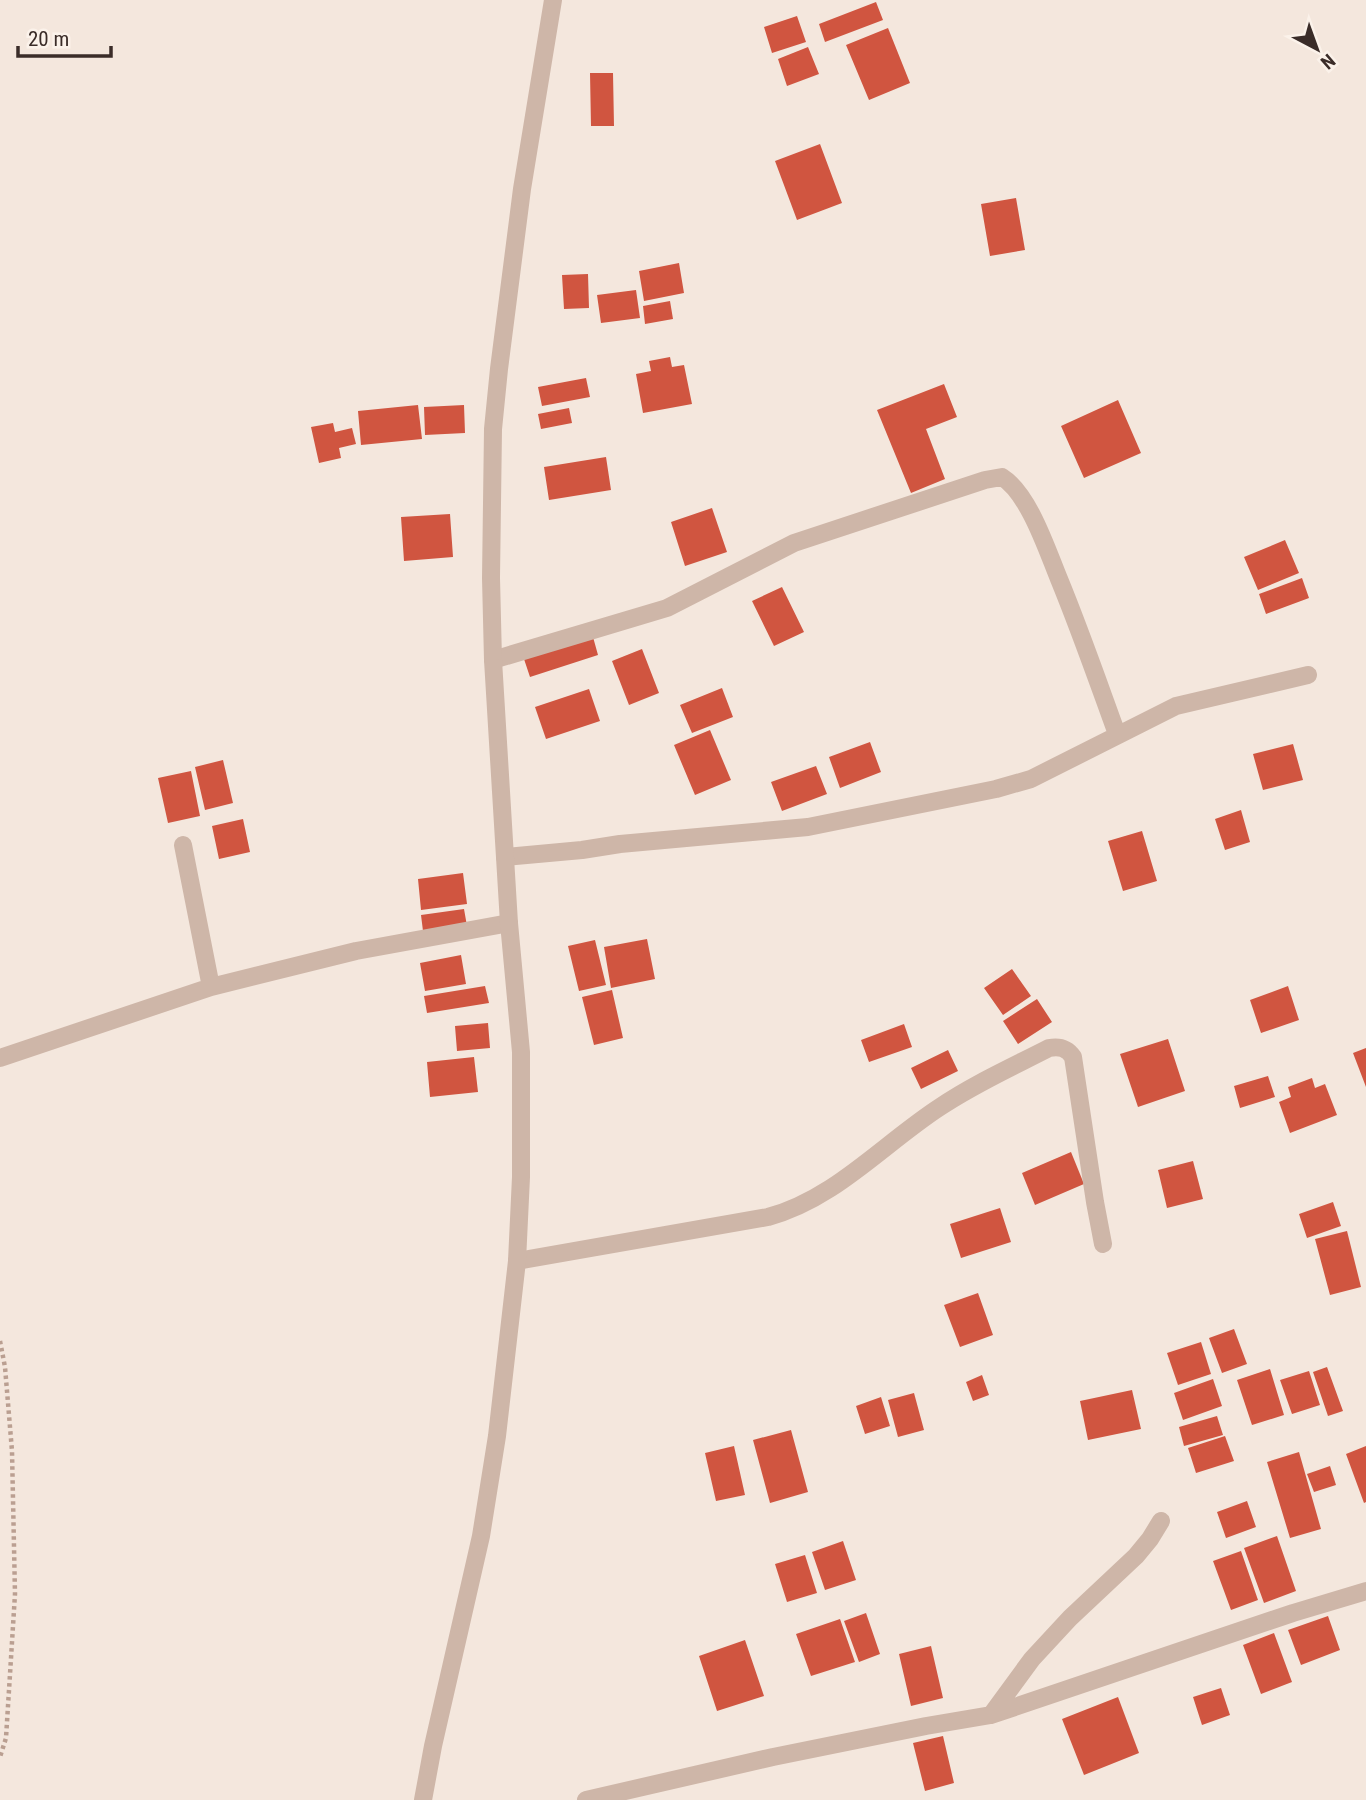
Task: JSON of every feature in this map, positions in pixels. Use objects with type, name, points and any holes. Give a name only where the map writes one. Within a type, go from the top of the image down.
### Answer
[{"type":"street","points":[[423,1800],[481,1536],[497,1436],[517,1261],[521,1177],[521,1052],[509,923],[493,660],[491,578],[494,429],[522,189],[553,0]]},
{"type":"street","points":[[493,660],[667,608],[794,543],[985,480],[1002,477],[1018,493],[1044,541],[1117,734]]},
{"type":"street","points":[[505,857],[808,827],[996,789],[1031,779],[1176,706],[1308,675]]},
{"type":"street","points":[[183,845],[211,987]]},
{"type":"street","points":[[0,1058],[211,987],[356,951],[509,923]]},
{"type":"street","points":[[517,1261],[787,1212],[822,1194],[970,1088],[1049,1048],[1056,1047],[1066,1049],[1073,1057],[1103,1244]]},
{"type":"street","points":[[991,1715],[1032,1659],[1070,1618],[1136,1556],[1161,1521]]},
{"type":"street","points":[[586,1800],[773,1757],[991,1715],[1366,1591]]},
{"type":"path","points":[[0,1341],[5,1367],[12,1451],[15,1594],[6,1738],[0,1756]]},
{"type":"building","points":[[876,2],[883,20],[825,42],[819,24]]},
{"type":"building","points":[[797,16],[806,42],[772,53],[764,27]]},
{"type":"building","points":[[888,28],[910,83],[869,100],[846,45]]},
{"type":"building","points":[[808,47],[819,74],[787,86],[778,59]]},
{"type":"building","points":[[590,73],[613,73],[614,126],[591,126]]},
{"type":"building","points":[[820,144],[842,203],[797,220],[775,161]]},
{"type":"building","points":[[1016,198],[1025,250],[990,256],[981,204]]},
{"type":"building","points":[[679,263],[684,293],[644,301],[639,271]]},
{"type":"building","points":[[588,274],[589,308],[564,309],[562,275]]},
{"type":"building","points":[[636,290],[640,318],[601,323],[597,295]]},
{"type":"building","points":[[670,301],[673,319],[645,324],[643,306]]},
{"type":"building","points":[[670,357],[672,367],[684,365],[692,404],[643,413],[636,374],[651,371],[649,361]]},
{"type":"building","points":[[586,378],[590,397],[542,406],[538,387]]},
{"type":"building","points":[[944,384],[957,417],[926,429],[945,479],[911,493],[877,410]]},
{"type":"building","points":[[1118,400],[1141,453],[1084,478],[1061,426]]},
{"type":"building","points":[[418,405],[422,439],[361,445],[358,411]]},
{"type":"building","points":[[464,405],[465,433],[425,435],[424,407]]},
{"type":"building","points":[[569,408],[572,423],[541,429],[538,414]]},
{"type":"building","points":[[333,423],[335,432],[352,428],[356,444],[339,448],[341,458],[319,463],[311,427]]},
{"type":"building","points":[[606,457],[611,490],[549,500],[544,467]]},
{"type":"building","points":[[712,508],[727,552],[685,566],[671,522]]},
{"type":"building","points":[[450,514],[453,557],[404,561],[401,517]]},
{"type":"building","points":[[1285,540],[1299,573],[1258,590],[1244,557]]},
{"type":"building","points":[[1302,578],[1309,598],[1266,614],[1259,594]]},
{"type":"building","points":[[782,587],[804,632],[774,646],[752,601]]},
{"type":"building","points":[[593,637],[598,655],[530,677],[524,659]]},
{"type":"building","points":[[642,649],[659,693],[629,705],[612,661]]},
{"type":"building","points":[[722,688],[733,717],[692,733],[680,705]]},
{"type":"building","points":[[589,689],[600,721],[546,739],[535,707]]},
{"type":"building","points":[[710,730],[731,780],[695,795],[674,745]]},
{"type":"building","points":[[870,742],[881,772],[840,788],[829,757]]},
{"type":"building","points":[[1293,744],[1303,780],[1263,790],[1253,754]]},
{"type":"building","points":[[223,760],[233,803],[205,810],[195,767]]},
{"type":"building","points":[[816,766],[827,794],[782,811],[771,782]]},
{"type":"building","points":[[191,771],[200,816],[168,823],[158,778]]},
{"type":"building","points":[[1241,810],[1250,842],[1225,850],[1215,819]]},
{"type":"building","points":[[243,819],[250,852],[219,859],[212,826]]},
{"type":"building","points":[[1142,831],[1157,881],[1123,891],[1108,841]]},
{"type":"building","points":[[463,873],[467,904],[421,910],[418,879]]},
{"type":"building","points":[[464,909],[467,926],[423,931],[421,915]]},
{"type":"building","points":[[647,939],[655,979],[611,988],[604,947]]},
{"type":"building","points":[[595,940],[606,985],[579,991],[568,946]]},
{"type":"building","points":[[461,955],[466,984],[425,991],[420,963]]},
{"type":"building","points":[[1012,969],[1031,996],[1003,1015],[984,988]]},
{"type":"building","points":[[485,986],[489,1003],[427,1013],[424,996]]},
{"type":"building","points":[[1288,986],[1299,1020],[1261,1033],[1250,1000]]},
{"type":"building","points":[[612,990],[623,1038],[594,1045],[582,997]]},
{"type":"building","points":[[1037,999],[1052,1022],[1018,1044],[1003,1021]]},
{"type":"building","points":[[488,1023],[490,1048],[457,1051],[455,1026]]},
{"type":"building","points":[[904,1024],[912,1047],[869,1062],[861,1040]]},
{"type":"building","points":[[1168,1039],[1185,1091],[1138,1107],[1120,1054]]},
{"type":"building","points":[[1366,1048],[1366,1087],[1353,1053]]},
{"type":"building","points":[[948,1050],[958,1071],[921,1089],[911,1068]]},
{"type":"building","points":[[474,1057],[478,1092],[430,1097],[427,1062]]},
{"type":"building","points":[[1268,1076],[1275,1097],[1240,1108],[1234,1086]]},
{"type":"building","points":[[1312,1078],[1315,1088],[1325,1084],[1337,1115],[1290,1133],[1279,1102],[1291,1097],[1288,1087]]},
{"type":"building","points":[[1071,1152],[1084,1184],[1035,1205],[1022,1173]]},
{"type":"building","points":[[1193,1161],[1203,1199],[1167,1208],[1158,1170]]},
{"type":"building","points":[[1333,1202],[1341,1226],[1307,1238],[1299,1214]]},
{"type":"building","points":[[1000,1208],[1011,1242],[961,1258],[950,1224]]},
{"type":"building","points":[[1347,1231],[1361,1287],[1330,1295],[1315,1239]]},
{"type":"building","points":[[978,1293],[993,1335],[960,1347],[944,1305]]},
{"type":"building","points":[[1234,1329],[1247,1364],[1222,1373],[1209,1338]]},
{"type":"building","points":[[1201,1342],[1211,1374],[1178,1385],[1167,1353]]},
{"type":"building","points":[[1327,1367],[1343,1411],[1328,1416],[1313,1372]]},
{"type":"building","points":[[1270,1369],[1284,1415],[1252,1425],[1237,1380]]},
{"type":"building","points":[[1309,1371],[1320,1405],[1292,1414],[1280,1380]]},
{"type":"building","points":[[982,1375],[989,1395],[973,1401],[966,1382]]},
{"type":"building","points":[[1213,1379],[1222,1406],[1183,1420],[1174,1393]]},
{"type":"building","points":[[1132,1390],[1141,1429],[1088,1440],[1080,1401]]},
{"type":"building","points":[[914,1393],[924,1430],[898,1437],[888,1400]]},
{"type":"building","points":[[881,1397],[890,1426],[865,1434],[856,1406]]},
{"type":"building","points":[[1217,1416],[1223,1435],[1184,1446],[1179,1427]]},
{"type":"building","points":[[791,1430],[808,1492],[770,1503],[753,1440]]},
{"type":"building","points":[[1225,1436],[1234,1461],[1196,1473],[1188,1448]]},
{"type":"building","points":[[734,1446],[745,1495],[716,1501],[705,1453]]},
{"type":"building","points":[[1366,1446],[1366,1502],[1364,1503],[1346,1454]]},
{"type":"building","points":[[1299,1452],[1321,1529],[1290,1538],[1267,1462]]},
{"type":"building","points":[[1330,1466],[1336,1485],[1314,1492],[1307,1474]]},
{"type":"building","points":[[1247,1501],[1256,1527],[1226,1538],[1217,1512]]},
{"type":"building","points":[[1277,1536],[1296,1591],[1264,1603],[1244,1548]]},
{"type":"building","points":[[843,1541],[856,1580],[825,1590],[812,1552]]},
{"type":"building","points":[[1241,1551],[1258,1600],[1231,1610],[1213,1561]]},
{"type":"building","points":[[805,1555],[817,1593],[787,1602],[775,1564]]},
{"type":"building","points":[[866,1613],[880,1654],[859,1662],[844,1621]]},
{"type":"building","points":[[1328,1616],[1340,1650],[1301,1665],[1288,1630]]},
{"type":"building","points":[[840,1619],[855,1662],[811,1676],[796,1634]]},
{"type":"building","points":[[1274,1633],[1292,1682],[1261,1694],[1243,1645]]},
{"type":"building","points":[[745,1640],[764,1696],[717,1711],[699,1656]]},
{"type":"building","points":[[931,1646],[943,1698],[911,1706],[899,1654]]},
{"type":"building","points":[[1221,1688],[1230,1715],[1202,1725],[1193,1697]]},
{"type":"building","points":[[1118,1697],[1139,1753],[1084,1775],[1062,1719]]},
{"type":"building","points":[[943,1736],[954,1783],[925,1791],[913,1743]]}]
